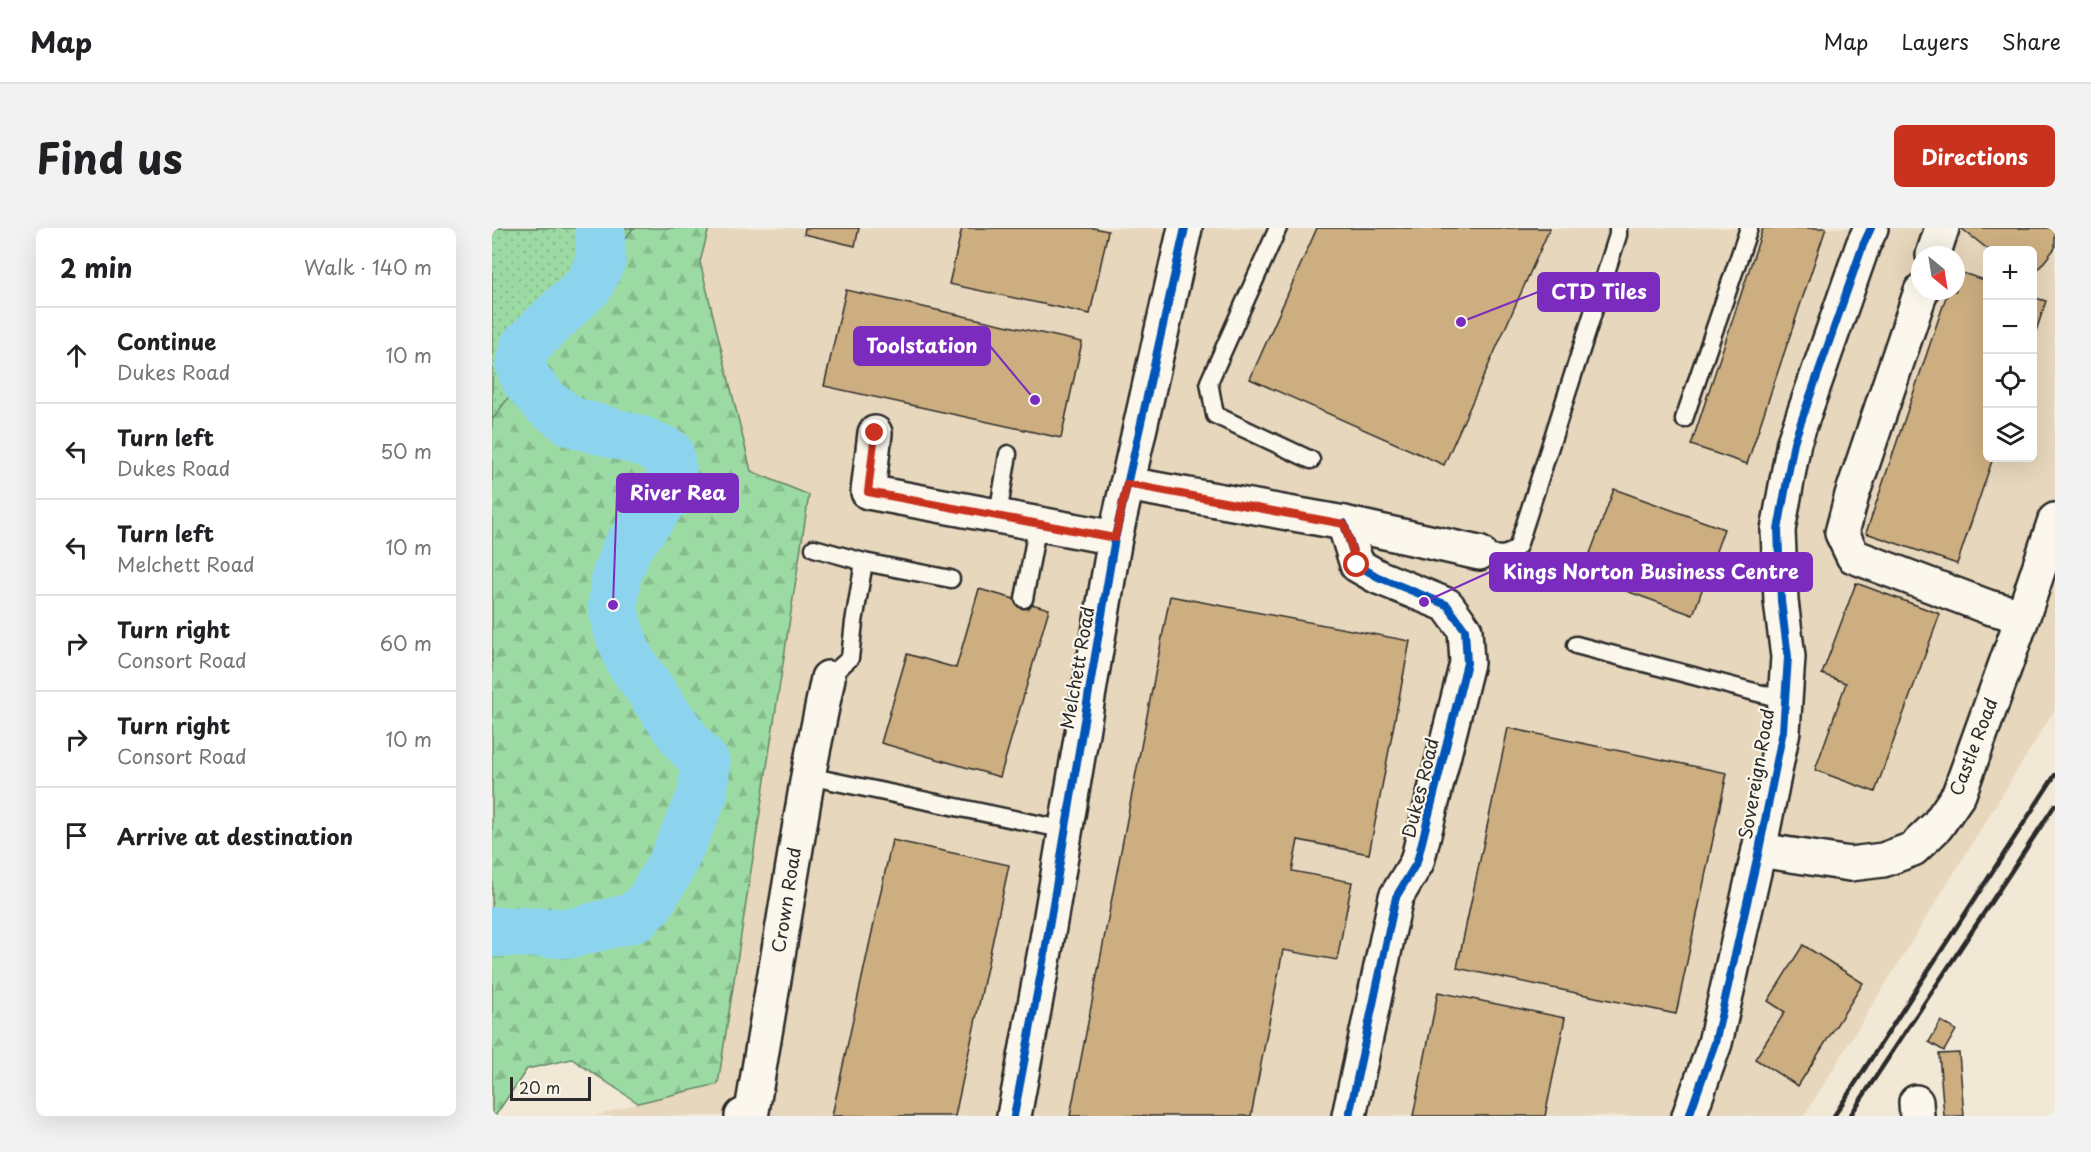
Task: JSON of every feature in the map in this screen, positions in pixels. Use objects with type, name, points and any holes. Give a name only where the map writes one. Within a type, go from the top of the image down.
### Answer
[{"type":"street","name":"Melchett Road","points":[[1014,1116],[1045,951],[1115,538],[1185,228]]},
{"type":"street","name":"Sovereign Road","points":[[1689,1116],[1715,1043],[1783,731],[1788,657],[1781,601],[1778,530],[1794,442],[1871,228]]},
{"type":"street","points":[[1936,246],[1942,228]]},
{"type":"street","points":[[1918,300],[1852,495],[1842,533],[1853,556],[1988,607],[2023,616]]},
{"type":"street","points":[[875,433],[868,492],[1115,538]]},
{"type":"street","points":[[1127,484],[1344,524],[1479,553]]},
{"type":"street","name":"Castle Road","points":[[1759,849],[1850,864],[1883,860],[1913,849],[1937,826],[1959,794],[2055,520]]},
{"type":"street","name":"Dukes Road","points":[[1344,524],[1357,565],[1378,577],[1447,605],[1465,630],[1467,663],[1417,862],[1396,897],[1349,1116]]},
{"type":"street","name":"Crown Road","points":[[748,1114],[808,776],[828,678]]},
{"type":"lane","points":[[1278,228],[1209,382],[1215,415],[1311,459]]},
{"type":"lane","points":[[1479,553],[1504,555],[1513,552],[1518,546],[1618,235],[1618,228]]},
{"type":"lane","points":[[1684,419],[1749,228]]},
{"type":"lane","points":[[998,515],[1008,454]]},
{"type":"lane","points":[[1024,598],[1038,523]]},
{"type":"lane","points":[[814,548],[864,562],[951,579]]},
{"type":"lane","points":[[828,678],[850,658],[864,562]]},
{"type":"lane","points":[[1576,645],[1785,700]]},
{"type":"lane","points":[[808,776],[1066,830]]},
{"type":"shaded area","points":[[709,228],[2055,228],[2055,709],[1804,1116],[595,1116],[718,1083],[809,495],[751,471],[700,262]]},
{"type":"green space","points":[[492,228],[709,228],[700,262],[751,471],[809,495],[718,1084],[638,1103],[572,1059],[527,1069],[495,1116],[492,1116]]},
{"type":"green space","points":[[492,228],[633,228],[492,420]]},
{"type":"building","points":[[805,228],[859,228],[855,246],[804,234]]},
{"type":"building","points":[[962,228],[1094,228],[1108,231],[1090,314],[949,284]]},
{"type":"building","points":[[1317,228],[1550,228],[1444,465],[1250,379]]},
{"type":"building","points":[[1763,228],[1826,228],[1747,464],[1691,445]]},
{"type":"building","points":[[1961,228],[2055,228],[2055,248],[2037,271],[2037,246],[1984,246]]},
{"type":"building","points":[[1965,274],[1983,279],[1983,462],[1992,462],[1957,564],[1866,533],[1945,300],[1965,300]]},
{"type":"building","points":[[846,290],[1082,342],[1061,438],[824,386]]},
{"type":"building","points":[[2037,298],[2046,301],[2037,328]]},
{"type":"building","points":[[1614,489],[1724,529],[1693,615],[1582,575]]},
{"type":"building","points":[[1856,583],[1940,614],[1875,792],[1815,770],[1846,683],[1822,674]]},
{"type":"building","points":[[979,589],[1049,609],[1000,777],[881,743],[907,654],[956,668]]},
{"type":"building","points":[[1170,596],[1410,641],[1369,854],[1298,840],[1292,871],[1352,882],[1337,960],[1283,950],[1251,1116],[1070,1116]]},
{"type":"building","points":[[1508,728],[1727,773],[1676,1014],[1457,968]]},
{"type":"building","points":[[892,840],[1009,865],[955,1116],[832,1116]]},
{"type":"building","points":[[1803,945],[1863,983],[1798,1086],[1755,1059],[1785,1012],[1768,1001]]},
{"type":"building","points":[[1438,992],[1565,1018],[1545,1116],[1413,1116]]},
{"type":"building","points":[[1941,1021],[1956,1030],[1944,1051],[1929,1042]]},
{"type":"building","points":[[1959,1053],[1964,1116],[1944,1116],[1939,1054]]},
{"type":"waterway","points":[[492,932],[572,933],[636,917],[650,902],[672,864],[703,794],[705,763],[686,741],[630,661],[617,627],[613,605],[616,577],[627,548],[662,501],[672,475],[669,453],[642,441],[572,422],[546,403],[527,381],[520,365],[525,346],[589,285],[601,260],[600,228]]},
{"type":"railway","points":[[1834,1116],[2055,775]]},
{"type":"railway","points":[[1850,1116],[2055,805]]},
{"type":"cycle path","points":[[1014,1116],[1045,951],[1115,538],[1185,228]]},
{"type":"cycle path","points":[[1689,1116],[1715,1043],[1759,850],[1783,731],[1788,657],[1781,601],[1778,530],[1794,442],[1871,228]]},
{"type":"cycle path","points":[[1344,523],[1357,565],[1378,577],[1447,605],[1465,630],[1467,663],[1417,862],[1396,897],[1349,1116]]},
{"type":"place","name":"CTD Tiles","points":[[1461,322]]},
{"type":"place","name":"Toolstation","points":[[1035,400]]},
{"type":"place","name":"Kings Norton Business Centre","points":[[1424,602]]},
{"type":"place","name":"River Rea","points":[[613,605]]},
{"type":"route","points":[[875,433],[868,492],[1115,538],[1127,484],[1344,524],[1357,565]]}]
